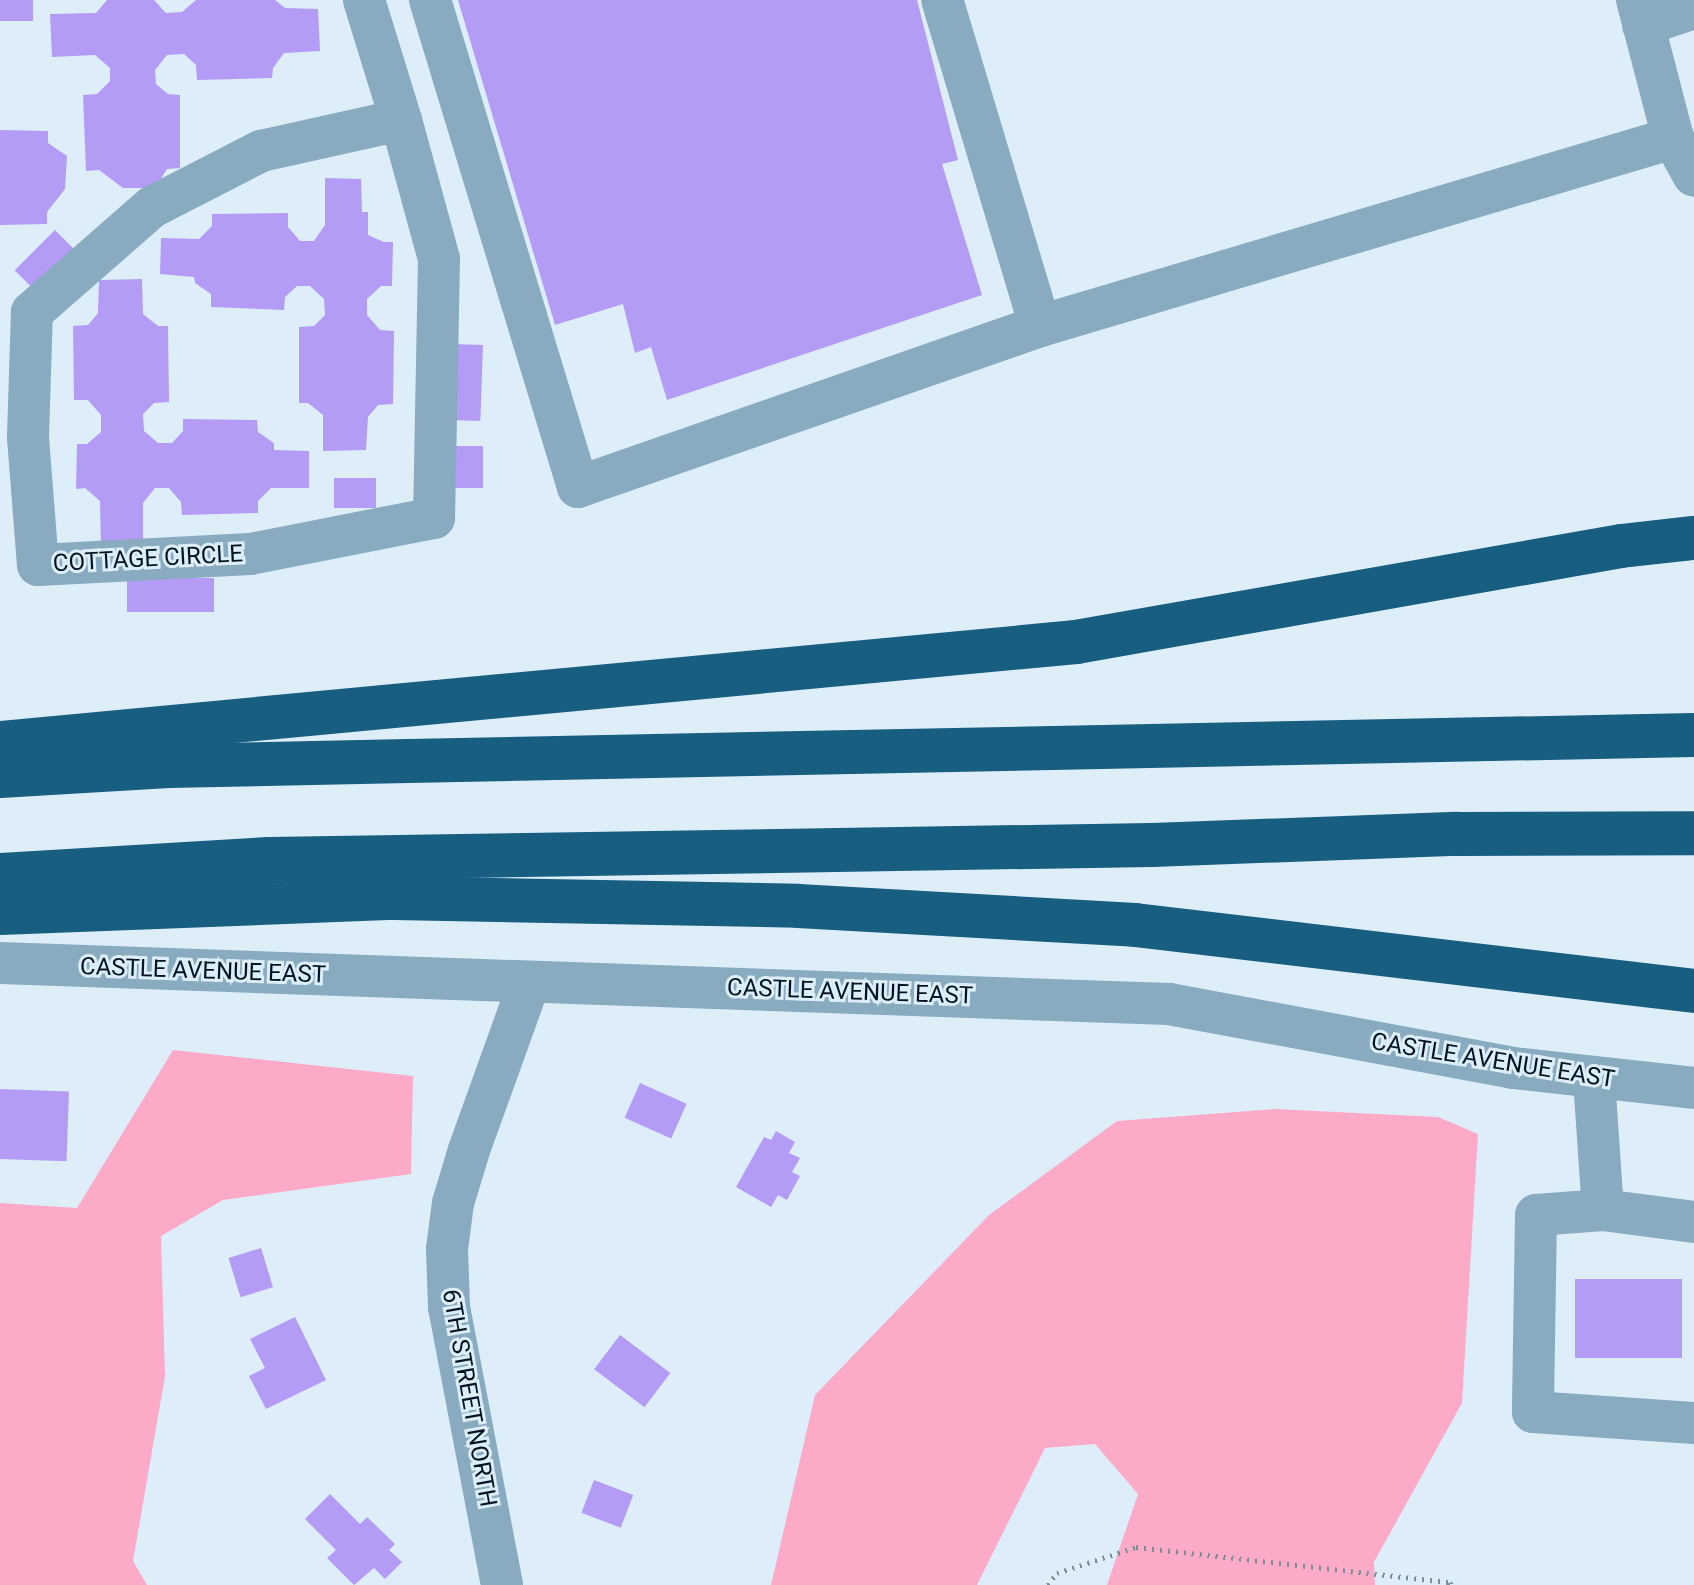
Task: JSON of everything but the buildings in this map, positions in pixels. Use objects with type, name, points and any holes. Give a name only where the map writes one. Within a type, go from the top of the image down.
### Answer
[{"type":"highway","points":[[0,743],[1076,642],[1621,546],[1694,538]]},
{"type":"highway","points":[[0,776],[169,766],[1694,735]]},
{"type":"highway","points":[[0,875],[300,858],[1137,845],[1457,834],[1694,833]]},
{"type":"highway","points":[[0,913],[394,898],[798,906],[1135,925],[1694,991]]},
{"type":"street","name":"COTTAGE CIRCLE","points":[[364,0],[401,120],[439,259],[434,518],[250,554],[38,565],[28,437],[32,312],[152,207],[261,151],[401,120]]},
{"type":"street","points":[[430,0],[578,487],[1040,326],[1673,138]]},
{"type":"street","points":[[942,0],[1040,326]]},
{"type":"street","points":[[1694,8],[1640,12],[1673,138],[1694,176]]},
{"type":"street","name":"CASTLE AVENUE EAST","points":[[0,963],[1169,1004],[1424,1053],[1594,1079],[1694,1088]]},
{"type":"street","name":"6TH STREET NORTH","points":[[502,1585],[449,1307],[447,1249],[453,1203],[469,1150],[529,983]]},
{"type":"street","points":[[1594,1079],[1603,1210]]},
{"type":"street","points":[[1694,1222],[1603,1210],[1536,1215],[1533,1412],[1694,1423]]},
{"type":"path","points":[[1048,1585],[1057,1573],[1136,1547],[1450,1582],[1451,1585]]},
{"type":"shaded area","points":[[173,1050],[413,1076],[411,1174],[223,1200],[161,1236],[165,1376],[133,1561],[147,1585],[0,1585],[0,1203],[77,1208]]},
{"type":"shaded area","points":[[1275,1109],[1438,1117],[1478,1134],[1462,1403],[1374,1562],[1375,1585],[1107,1585],[1138,1494],[1095,1444],[1045,1448],[977,1585],[771,1585],[815,1395],[989,1215],[1117,1121]]}]
